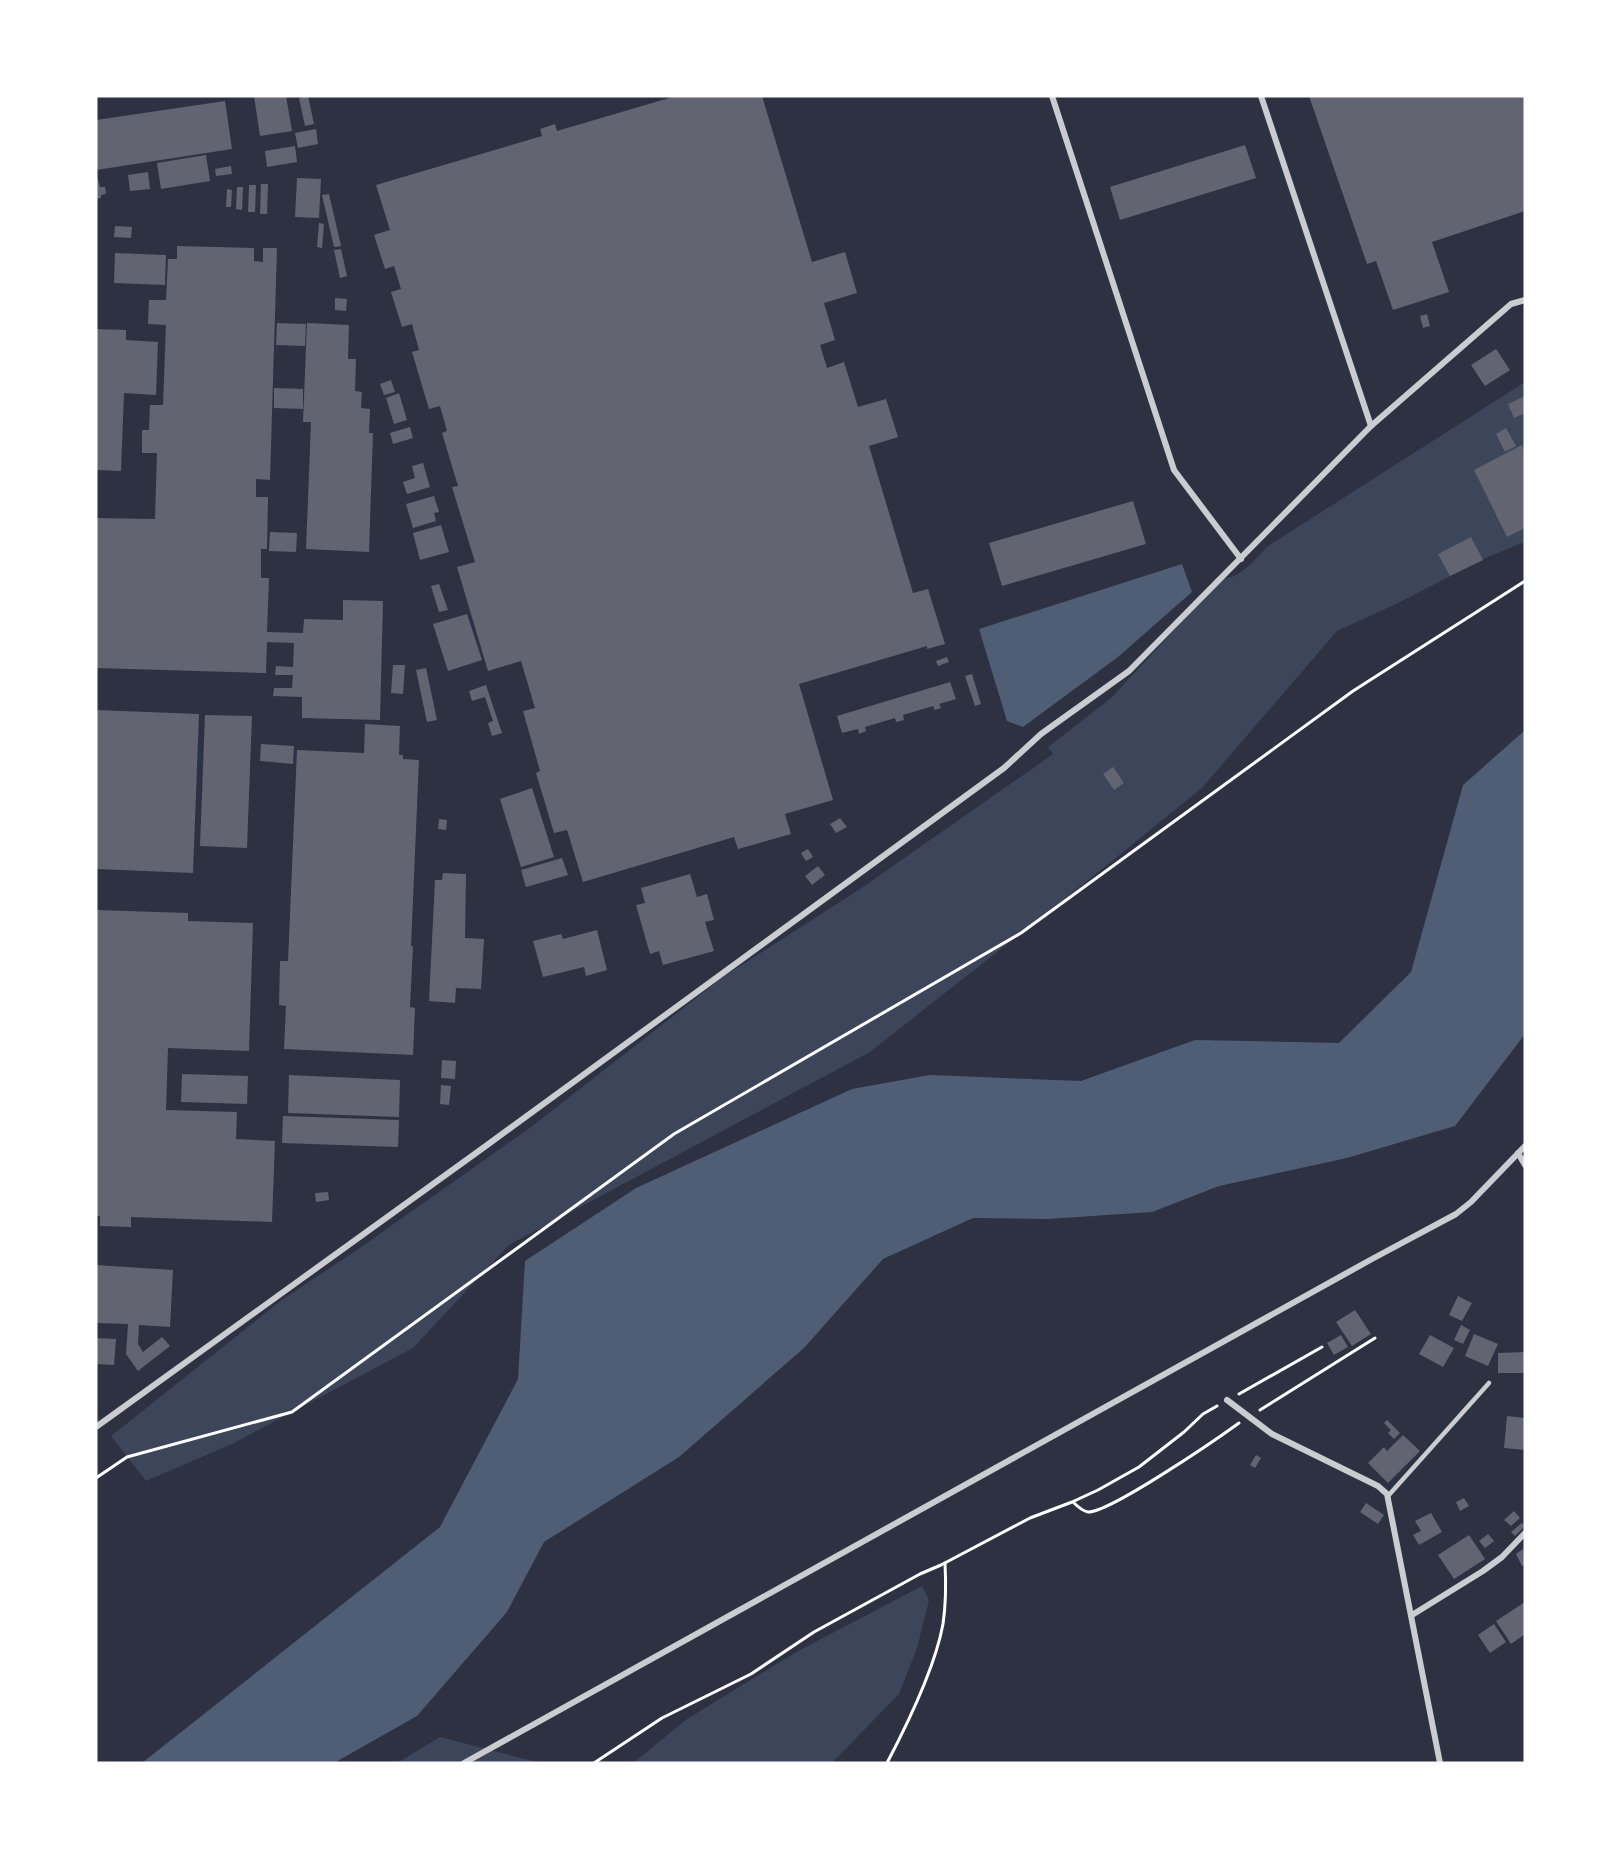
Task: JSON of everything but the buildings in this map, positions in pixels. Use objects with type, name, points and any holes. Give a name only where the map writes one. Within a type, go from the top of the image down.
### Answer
[{"type":"street","points":[[1052,96],[1174,470],[1241,559]]},
{"type":"street","points":[[1261,96],[1371,426]]},
{"type":"street","points":[[96,1427],[1004,768],[1041,734],[1086,704],[1129,671],[1371,426],[1511,304],[1525,300]]},
{"type":"street","points":[[464,1763],[1372,1259],[1440,1224],[1471,1202],[1525,1146]]},
{"type":"street","points":[[1518,1153],[1525,1165]]},
{"type":"street","points":[[1227,1400],[1272,1434],[1378,1486],[1388,1496],[1440,1763]]},
{"type":"street","points":[[1412,1615],[1483,1572],[1502,1557],[1525,1533]]},
{"type":"lane","points":[[1388,1496],[1489,1383]]},
{"type":"path","points":[[96,1478],[127,1457],[292,1412],[674,1134],[1022,933],[1353,691],[1525,581]]},
{"type":"path","points":[[1072,1502],[1085,1511],[1106,1506],[1186,1459],[1375,1338]]},
{"type":"path","points":[[594,1763],[662,1718],[751,1674],[814,1632],[920,1574],[1030,1518],[1072,1502],[1139,1467],[1203,1414],[1322,1347]]},
{"type":"path","points":[[887,1763],[906,1726],[935,1651],[943,1623],[945,1563]]},
{"type":"shaded area","points":[[1525,382],[1525,542],[1488,557],[1337,631],[1202,788],[870,1052],[509,1245],[413,1348],[232,1444],[146,1481],[111,1436],[283,1299],[357,1250],[531,1127],[723,977],[860,889],[1053,754],[1048,747],[1111,698],[1222,579],[1241,572],[1268,546]]},
{"type":"shaded area","points":[[1182,564],[1192,592],[1118,657],[1023,727],[1007,721],[979,629]]},
{"type":"shaded area","points":[[1525,730],[1525,1034],[1455,1126],[1347,1158],[1219,1186],[1152,1212],[1048,1219],[973,1218],[883,1259],[804,1348],[679,1457],[544,1542],[507,1612],[417,1716],[334,1763],[142,1763],[440,1527],[518,1379],[525,1261],[636,1188],[852,1089],[930,1075],[1081,1081],[1195,1040],[1339,1043],[1411,972],[1463,785]]},
{"type":"shaded area","points":[[922,1586],[929,1600],[917,1648],[899,1694],[832,1763],[633,1763],[687,1719],[798,1651]]},
{"type":"shaded area","points":[[440,1737],[541,1763],[397,1763]]}]
